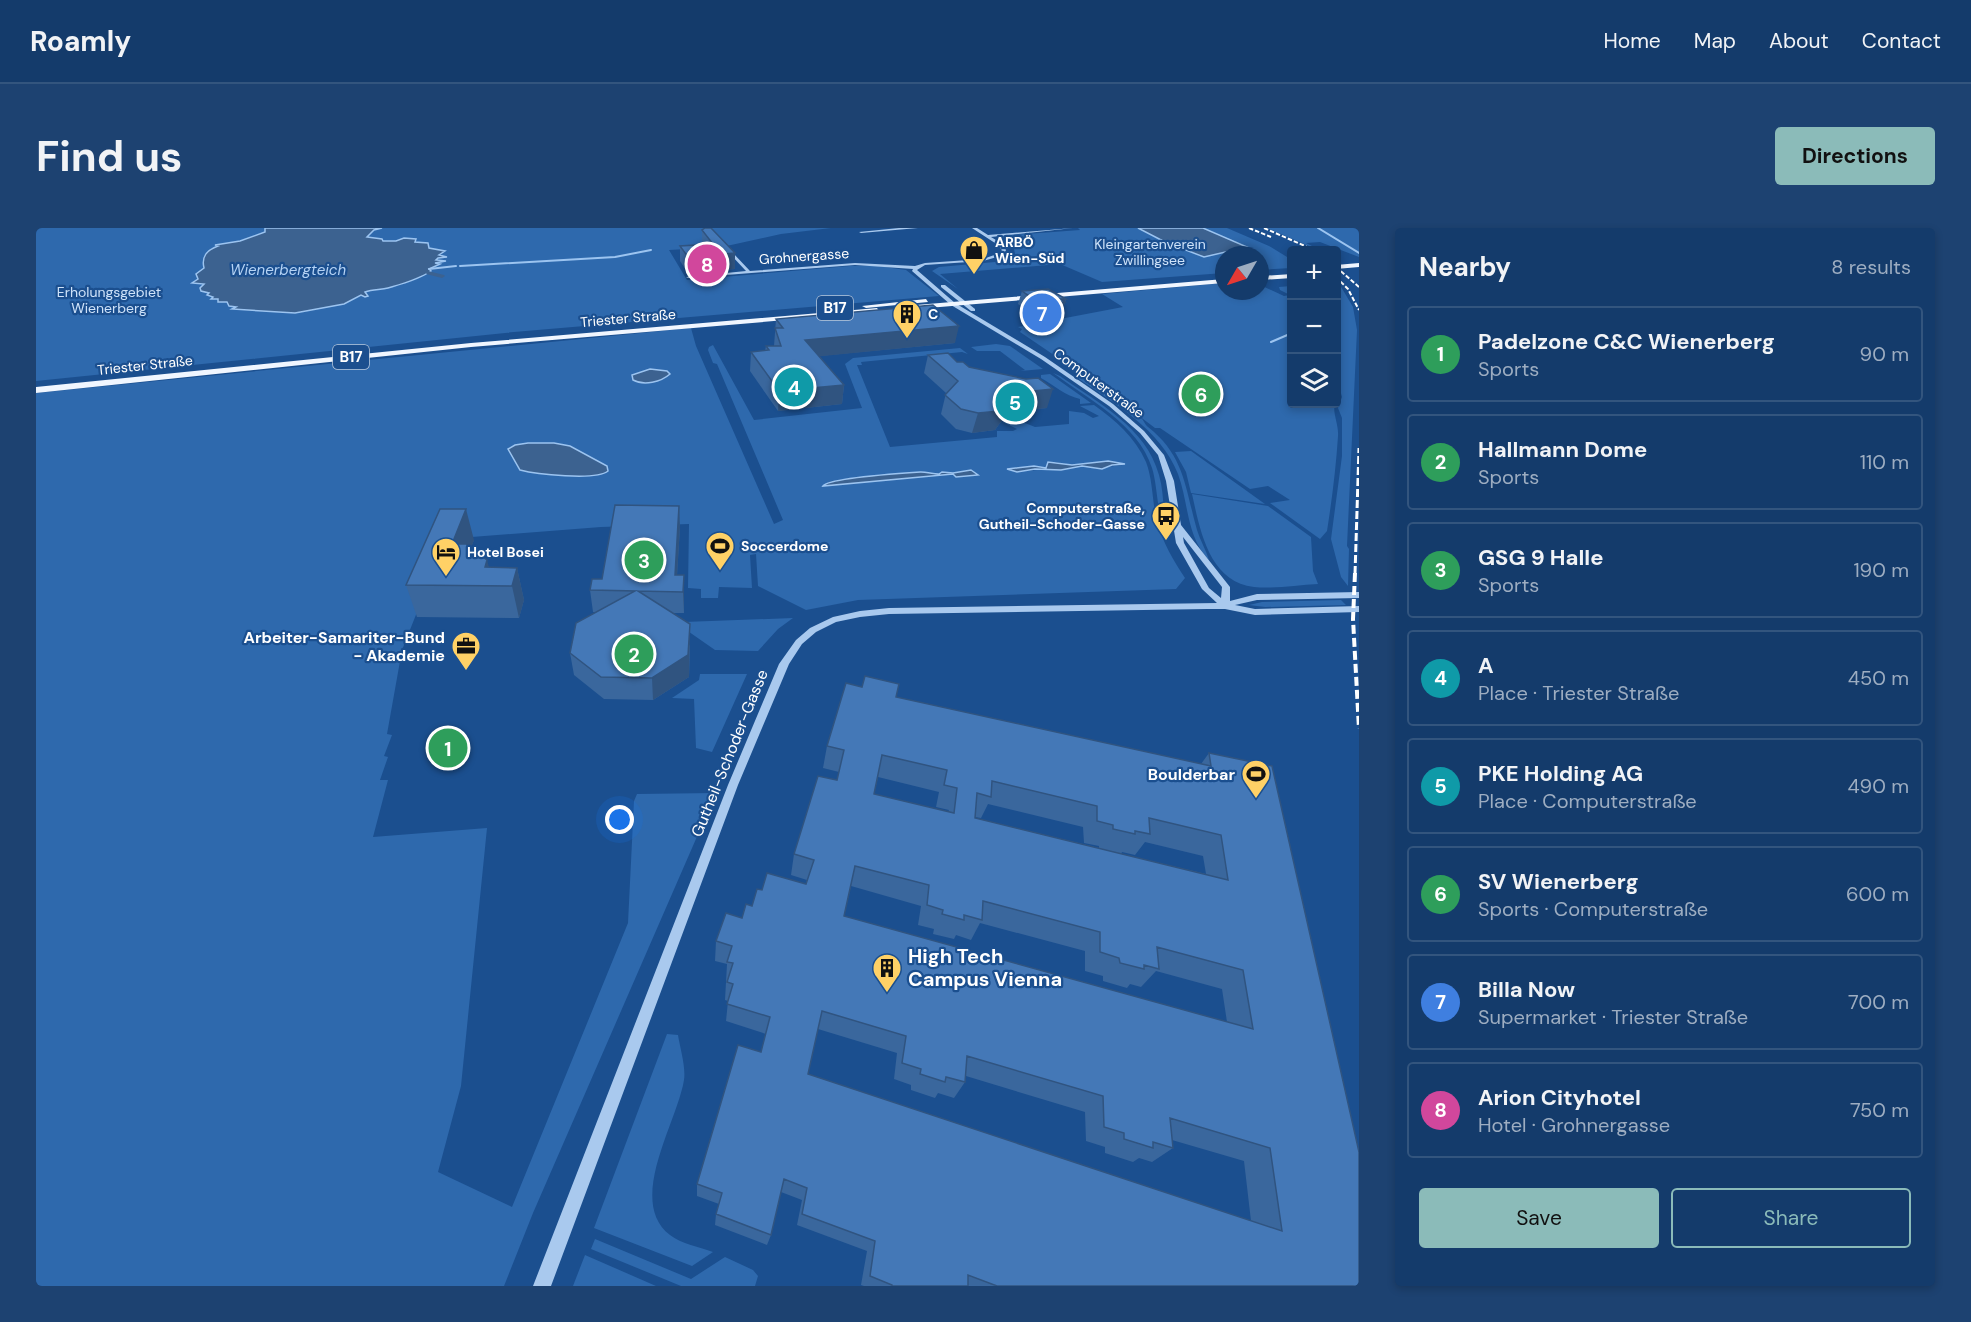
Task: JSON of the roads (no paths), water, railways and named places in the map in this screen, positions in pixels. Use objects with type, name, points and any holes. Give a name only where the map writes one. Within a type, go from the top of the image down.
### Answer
[{"type":"main road","points":[[1341,267],[1359,265]]},
{"type":"main road","points":[[1341,272],[1359,270]]},
{"type":"main road","points":[[1269,272],[1287,271]]},
{"type":"main road","points":[[1269,277],[1287,276]]},
{"type":"main road","name":"Triester Straße","points":[[36,384],[377,348],[951,302],[1215,277]]},
{"type":"main road","name":"Triester Straße","points":[[962,301],[1215,282]]},
{"type":"main road","name":"Triester Straße","points":[[36,390],[664,325]]},
{"type":"street","points":[[861,232],[916,228]]},
{"type":"street","points":[[915,268],[925,264],[983,260],[1002,254],[1004,250],[1000,244],[974,228]]},
{"type":"street","points":[[987,236],[1070,230],[1071,228]]},
{"type":"street","points":[[743,254],[733,254],[750,273]]},
{"type":"street","points":[[922,269],[940,263]]},
{"type":"street","name":"Grohnergasse","points":[[688,277],[855,264],[922,269]]},
{"type":"street","name":"Computerstraße","points":[[915,268],[915,272],[951,302],[1111,405],[1143,432],[1161,455],[1170,481],[1180,543],[1206,589],[1225,606]]},
{"type":"street","name":"Computerstraße","points":[[922,269],[962,301],[1008,332],[1011,339]]},
{"type":"street","name":"Computerstraße","points":[[1179,527],[1226,587],[1225,606]]},
{"type":"street","name":"Gutheil-Schoder-Gasse","points":[[1225,606],[1257,597],[1359,595]]},
{"type":"street","name":"Gutheil-Schoder-Gasse","points":[[542,1286],[734,785],[784,664],[799,642],[813,630],[833,620],[880,612],[1225,606],[1255,612],[1359,609]]},
{"type":"water","name":"Wienerbergteich","points":[[265,228],[382,228],[374,230],[367,237],[383,241],[416,239],[415,242],[428,243],[429,248],[445,251],[439,255],[447,257],[438,258],[436,260],[446,261],[435,263],[440,264],[429,269],[431,271],[426,274],[408,282],[365,292],[368,296],[361,295],[344,304],[295,313],[232,309],[236,307],[229,306],[227,302],[218,302],[218,299],[211,299],[213,297],[207,295],[209,293],[201,291],[200,288],[204,284],[192,283],[198,279],[196,274],[204,268],[203,260],[206,254],[218,246],[215,245],[240,241],[265,232]]},
{"type":"water","points":[[1138,228],[1203,228],[1245,246],[1215,246],[1215,254],[1204,257],[1165,242]]},
{"type":"water","points":[[650,369],[667,371],[670,374],[652,382],[642,383],[633,380],[632,375]]},
{"type":"water","points":[[554,443],[570,446],[607,466],[608,471],[591,476],[579,476],[551,475],[520,470],[508,449],[515,445]]},
{"type":"water","points":[[1108,461],[1125,464],[1102,469],[1082,466],[1061,470],[1035,469],[1017,472],[1007,469],[1034,466],[1046,468],[1048,462],[1072,465]]},
{"type":"water","points":[[971,470],[978,475],[956,477],[953,474],[823,486],[828,483],[869,476],[921,472],[939,474]]},
{"type":"waterway","points":[[1318,228],[1359,253]]},
{"type":"waterway","points":[[460,266],[615,257],[651,250]]},
{"type":"waterway","points":[[429,269],[456,266]]},
{"type":"waterway","points":[[428,273],[442,276]]},
{"type":"waterway","points":[[1271,342],[1287,335]]},
{"type":"railway","points":[[1249,228],[1271,237]]},
{"type":"railway","points":[[1264,228],[1305,246]]},
{"type":"railway","points":[[1341,271],[1359,287]]},
{"type":"railway","points":[[1341,282],[1348,289],[1359,310]]},
{"type":"railway","points":[[1355,574],[1359,448]]},
{"type":"railway","points":[[1355,573],[1353,619],[1359,729]]},
{"type":"place","name":"Arion Cityhotel","points":[[707,264]]},
{"type":"place","name":"ARBÖ Wien-Süd","points":[[974,276]]},
{"type":"place","name":"Billa Now","points":[[1042,313]]},
{"type":"place","name":"C","points":[[907,340]]},
{"type":"place","name":"A","points":[[794,387]]},
{"type":"place","name":"SV Wienerberg","points":[[1201,394]]},
{"type":"place","name":"PKE Holding AG","points":[[1015,402]]},
{"type":"place","name":"Computerstraße, Gutheil-Schoder-Gasse","points":[[1166,542]]},
{"type":"place","name":"GSG 9 Halle","points":[[644,560]]},
{"type":"place","name":"Soccerdome","points":[[720,572]]},
{"type":"place","name":"Hotel Bosei","points":[[446,578]]},
{"type":"place","name":"Hallmann Dome","points":[[634,654]]},
{"type":"place","name":"Arbeiter-Samariter-Bund - Akademie","points":[[466,672]]},
{"type":"place","name":"Padelzone C&C Wienerberg","points":[[448,748]]},
{"type":"place","name":"Boulderbar","points":[[1256,800]]},
{"type":"place","name":"High Tech Campus Vienna","points":[[887,994]]},
{"type":"park label","name":"Kleingartenverein Zwillingsee","points":[[1150,252]]},
{"type":"park label","name":"Erholungsgebiet Wienerberg","points":[[109,300]]}]
